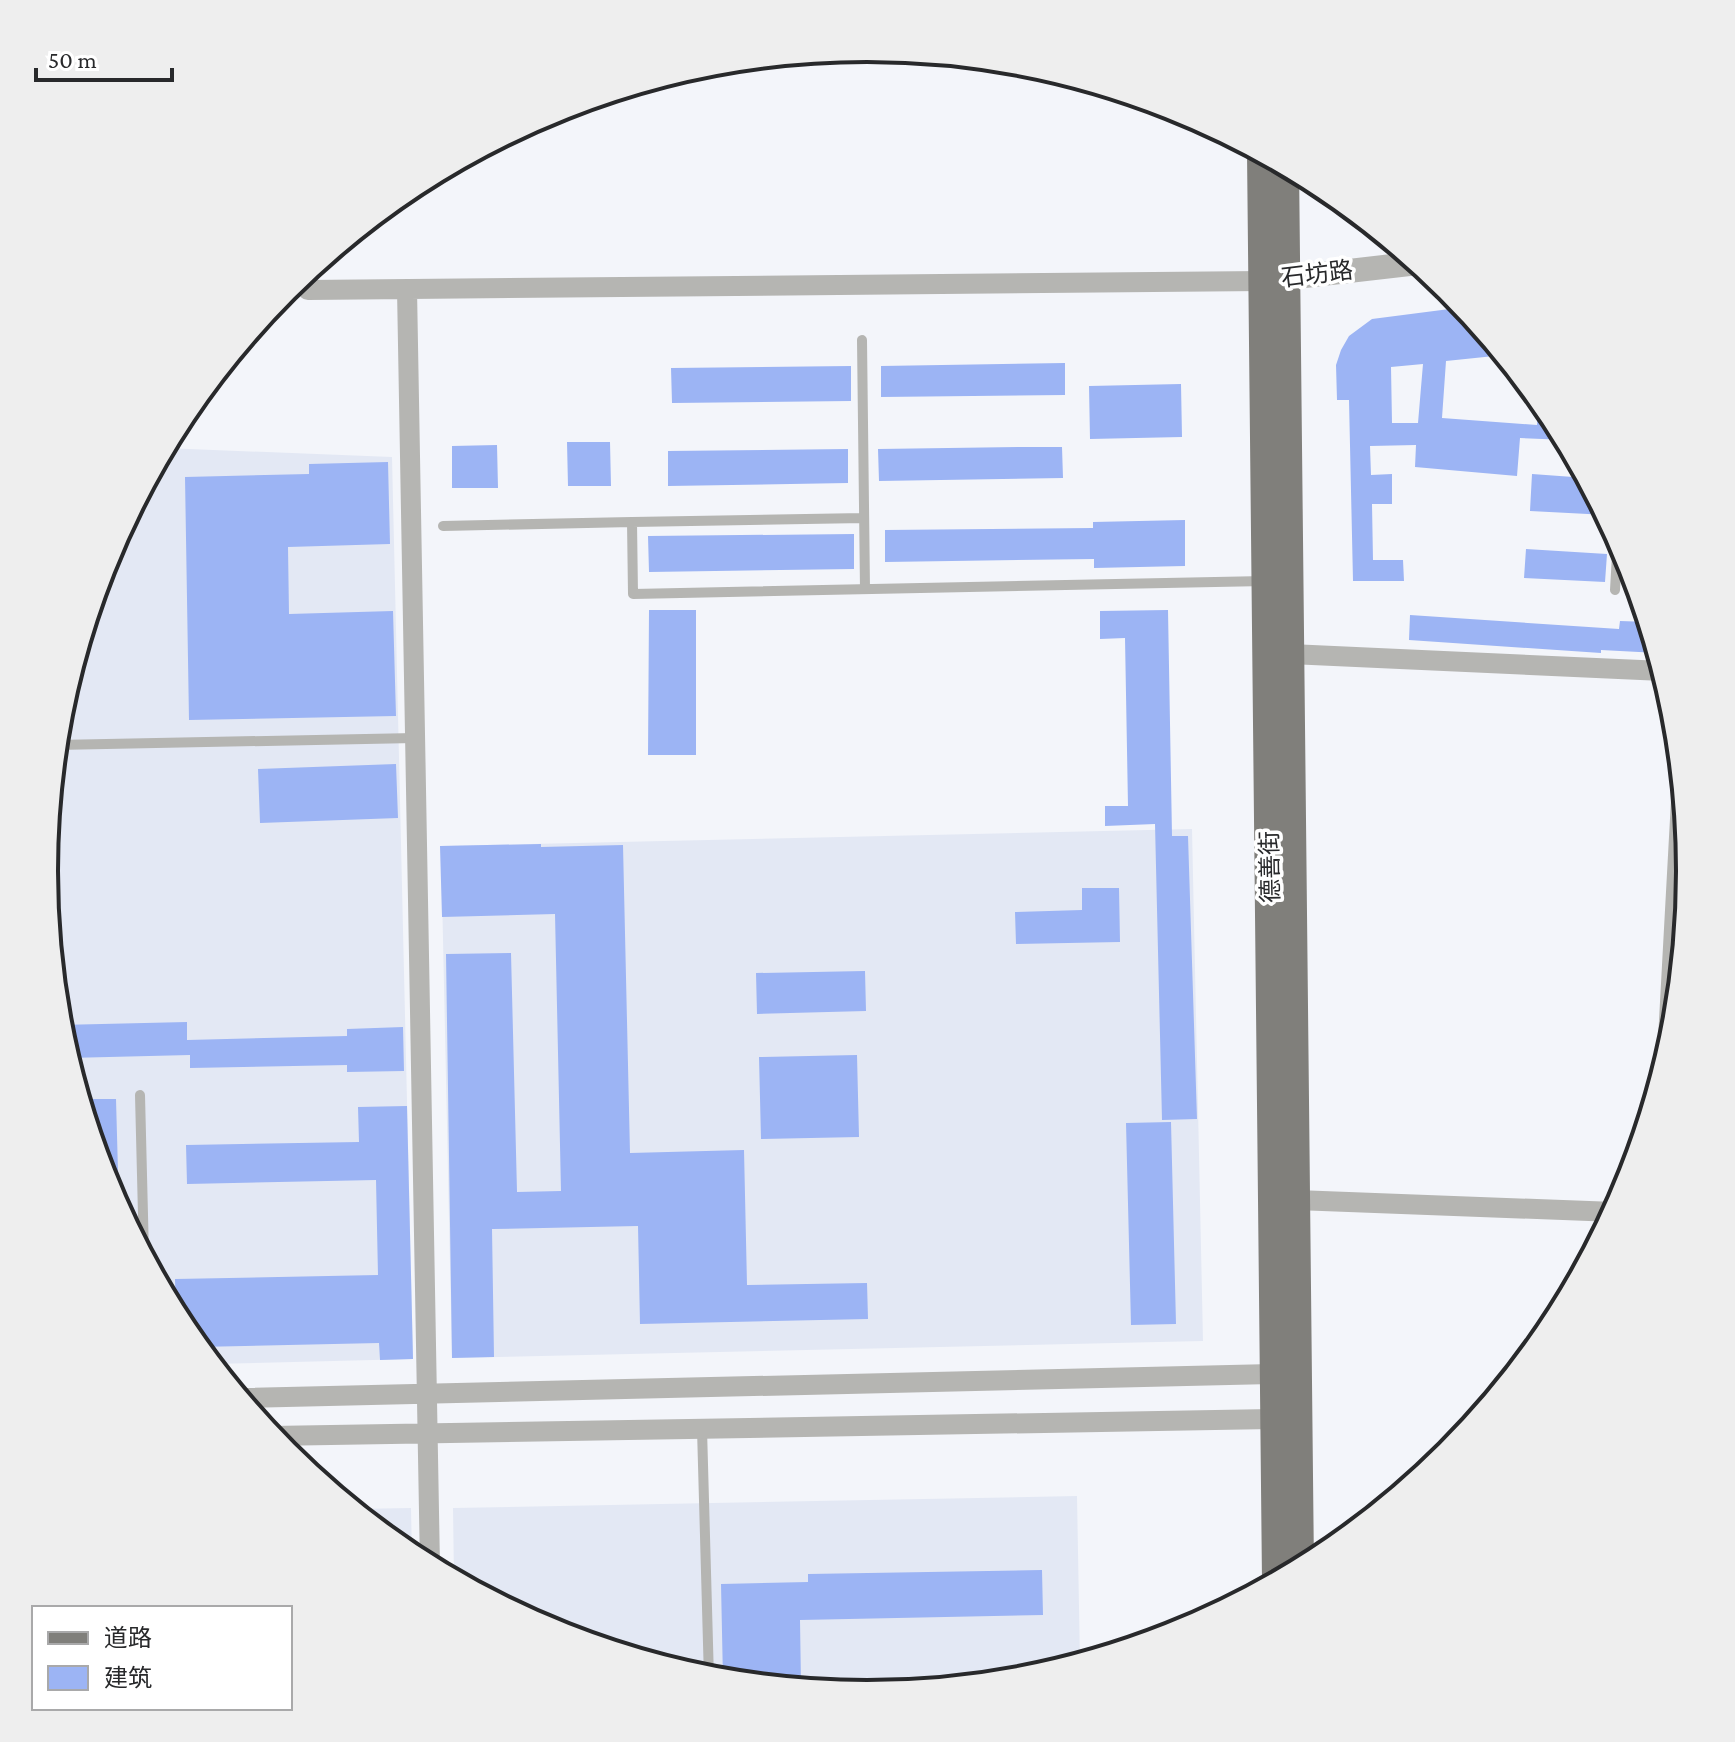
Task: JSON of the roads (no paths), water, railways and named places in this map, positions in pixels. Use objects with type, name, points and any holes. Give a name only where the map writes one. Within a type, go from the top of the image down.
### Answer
[{"type":"main road","name":"德善街","points":[[1263,165],[1274,279],[1290,654],[1299,1555]]},
{"type":"main road","name":"德善街","points":[[1277,1569],[1267,581],[1274,279],[1283,177]]},
{"type":"street","name":"石坊路","points":[[1274,279],[1404,265]]},
{"type":"street","points":[[308,290],[1274,279]]},
{"type":"street","points":[[407,289],[430,1551]]},
{"type":"street","points":[[1290,654],[1651,670]]},
{"type":"street","points":[[1673,943],[1677,880]]},
{"type":"street","points":[[1296,1200],[1602,1211]]},
{"type":"street","points":[[253,1398],[1276,1374]]},
{"type":"street","points":[[288,1436],[1276,1419]]},
{"type":"lane","points":[[862,340],[865,589]]},
{"type":"lane","points":[[443,526],[864,518]]},
{"type":"lane","points":[[632,522],[633,594],[1267,581]]},
{"type":"lane","points":[[1615,590],[1616,565]]},
{"type":"lane","points":[[69,745],[415,738]]},
{"type":"lane","points":[[140,1095],[143,1234]]},
{"type":"lane","points":[[702,1429],[709,1665]]}]
